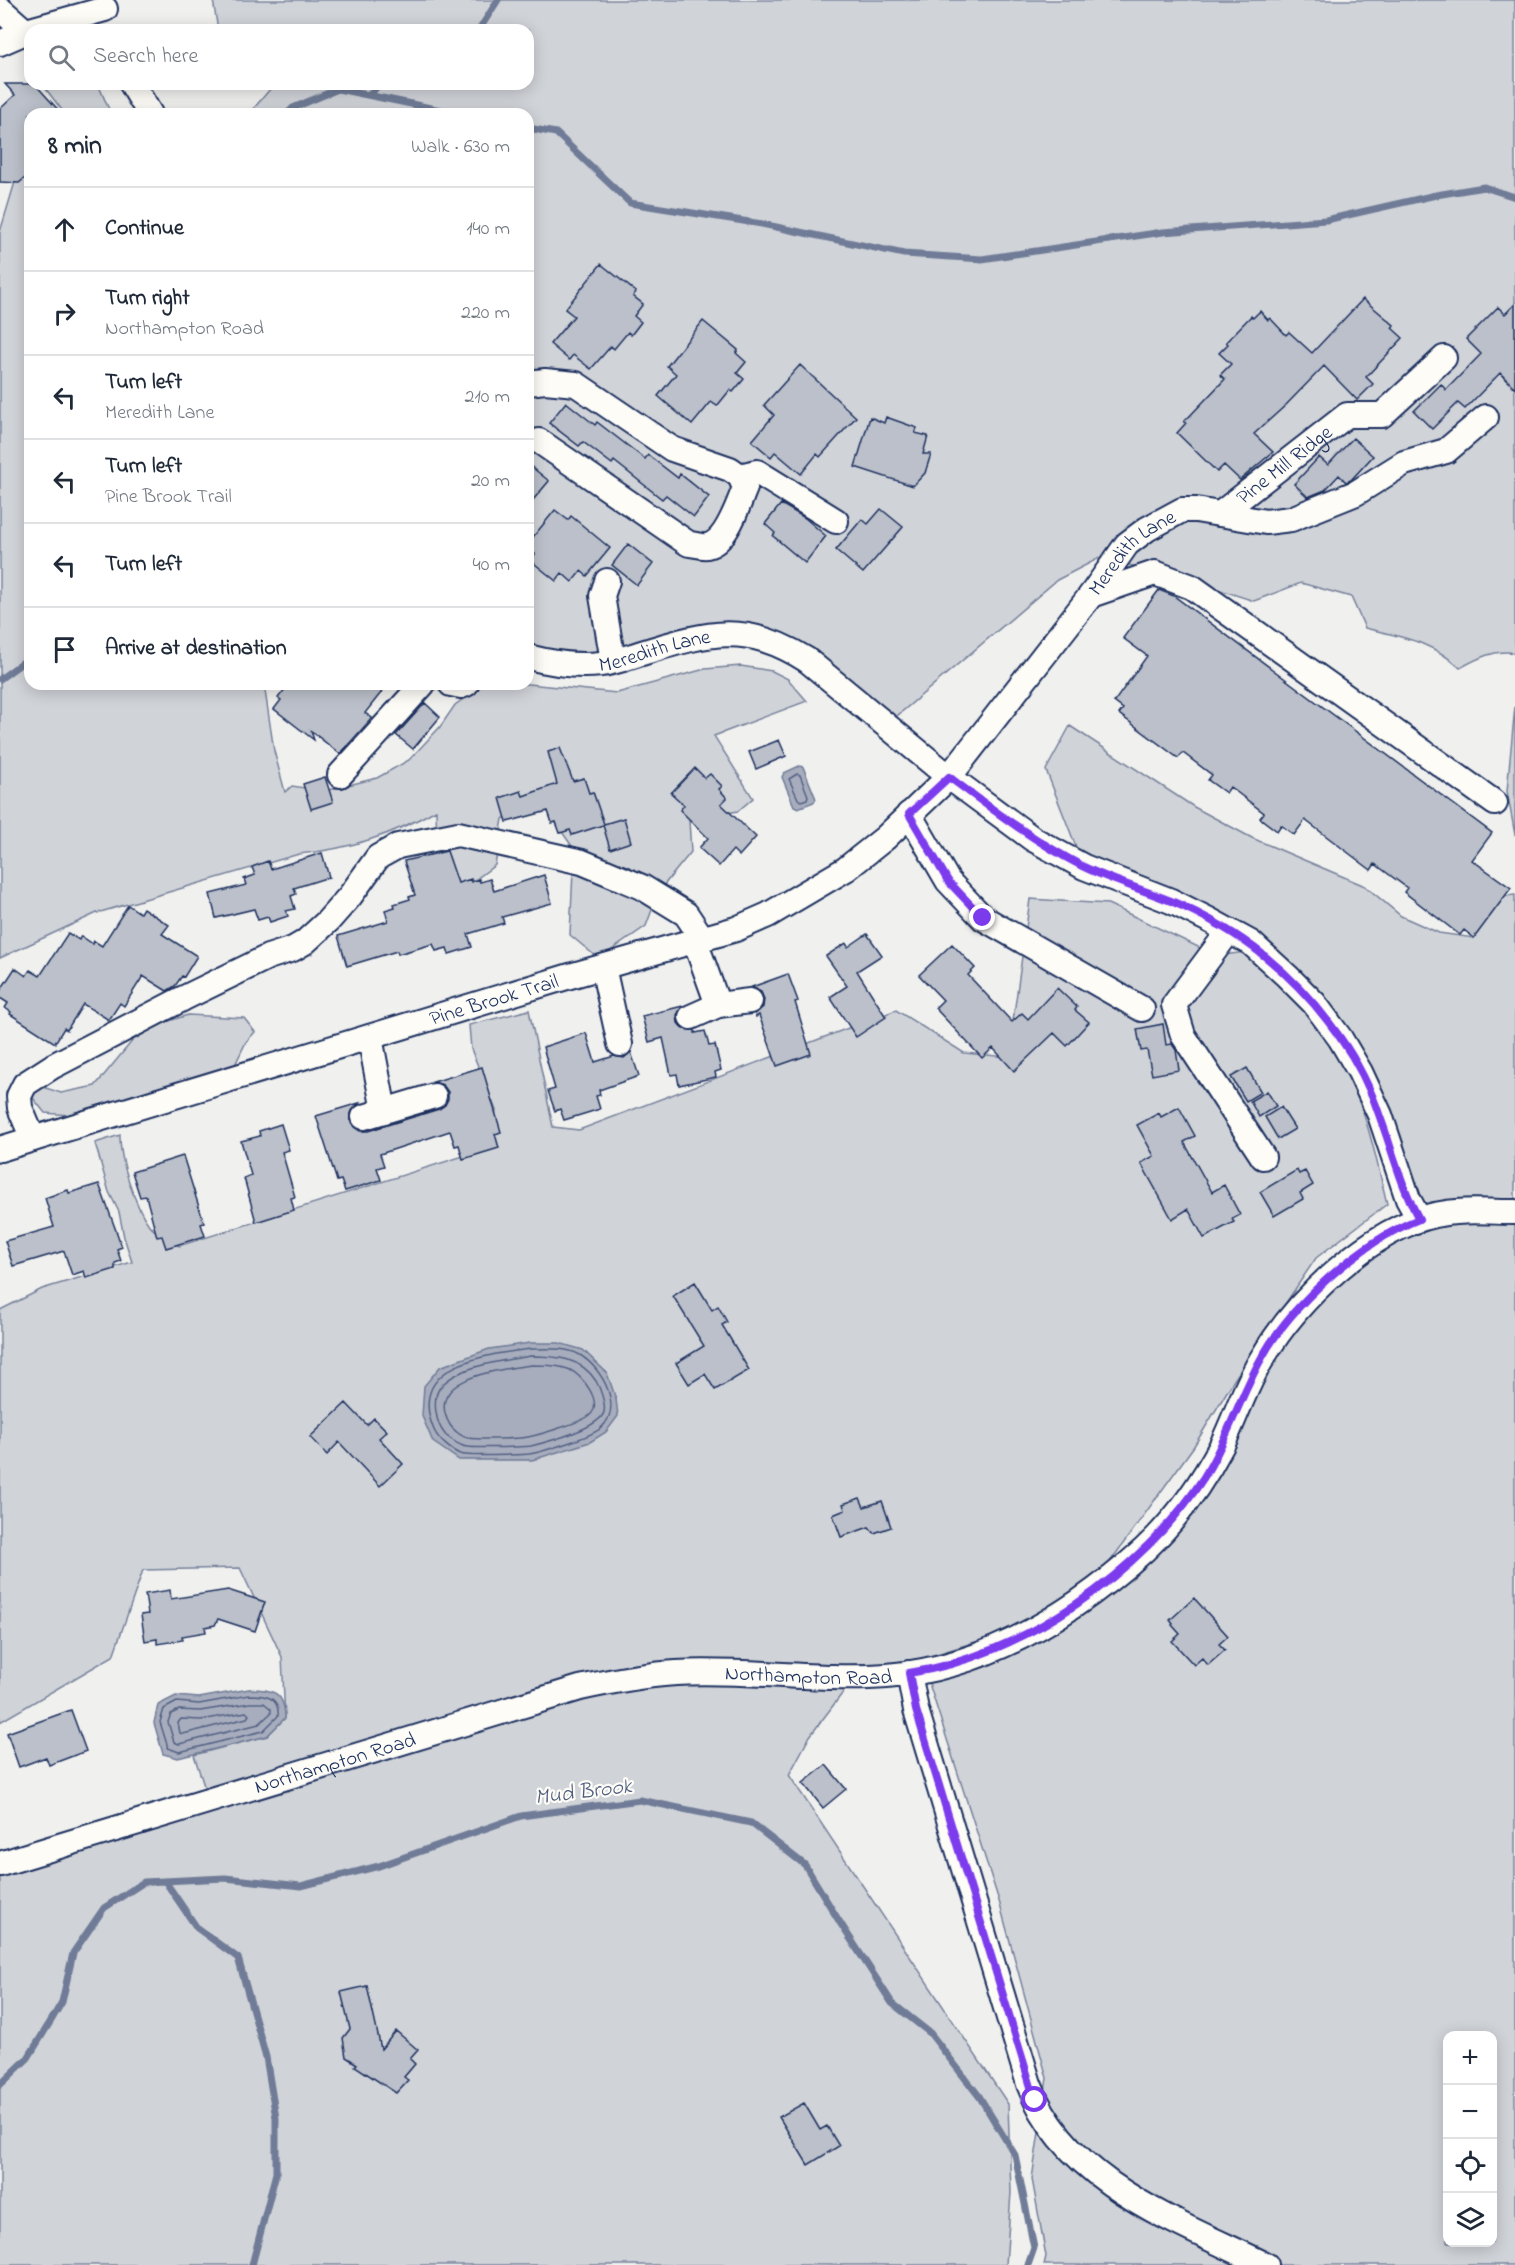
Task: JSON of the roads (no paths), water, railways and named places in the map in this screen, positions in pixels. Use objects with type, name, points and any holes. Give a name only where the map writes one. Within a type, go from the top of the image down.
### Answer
[{"type":"street","points":[[0,9],[24,27]]},
{"type":"street","points":[[59,24],[106,13]]},
{"type":"street","points":[[0,43],[24,33]]},
{"type":"street","points":[[136,90],[146,108]]},
{"type":"street","name":"Pine Mill Ridge","points":[[1220,514],[1347,415],[1382,415],[1444,358]]},
{"type":"street","points":[[534,382],[576,384],[672,449],[730,469],[740,476],[745,488],[727,529],[718,540],[708,546],[688,544],[539,441]]},
{"type":"street","name":"Meredith Lane","points":[[949,777],[1091,595],[1127,544],[1147,529],[1182,510],[1196,510],[1266,522],[1278,522],[1314,511],[1356,493],[1404,463],[1446,451],[1486,417]]},
{"type":"street","points":[[740,476],[757,472],[836,521]]},
{"type":"street","points":[[1091,595],[1155,573],[1192,587],[1495,803]]},
{"type":"street","points":[[607,581],[602,596],[613,661]]},
{"type":"street","name":"Meredith Lane","points":[[534,658],[582,665],[604,664],[682,640],[712,634],[735,633],[761,638],[785,647],[807,660],[949,777],[1043,844],[1084,867],[1171,901],[1229,931],[1251,944],[1287,976],[1314,1004],[1340,1038],[1360,1072],[1380,1115],[1399,1176],[1419,1219]]},
{"type":"street","points":[[340,775],[418,690]]},
{"type":"street","name":"Pine Brook Trail","points":[[0,1149],[736,929],[768,915],[836,875],[885,838],[949,777]]},
{"type":"street","points":[[909,814],[948,881],[983,918],[1142,1010]]},
{"type":"street","points":[[33,1139],[20,1108],[19,1096],[25,1084],[53,1066],[184,998],[267,957],[293,949],[305,942],[350,896],[378,856],[398,846],[458,834],[494,844],[582,862],[642,887],[686,914],[698,939],[718,1005]]},
{"type":"street","points":[[1229,931],[1174,1005],[1183,1035],[1263,1156]]},
{"type":"street","points":[[603,967],[620,1044]]},
{"type":"street","points":[[691,1017],[718,1005],[750,1001]]},
{"type":"street","points":[[370,1037],[374,1114],[434,1096]]},
{"type":"street","name":"Northampton Road","points":[[0,1864],[580,1688],[631,1678],[676,1673],[854,1678],[909,1673],[955,1664],[1016,1639],[1084,1597],[1146,1548],[1173,1520],[1204,1477],[1262,1358],[1297,1309],[1326,1280],[1386,1234],[1419,1219],[1452,1212],[1515,1212]]},
{"type":"street","points":[[909,1673],[916,1710],[1018,2050],[1043,2116],[1066,2147],[1081,2162],[1119,2189],[1162,2215],[1266,2265]]},
{"type":"water","points":[[799,766],[803,767],[816,799],[798,808],[794,806],[782,777],[784,773]]},
{"type":"water","points":[[530,1343],[559,1343],[583,1350],[607,1373],[616,1399],[618,1416],[606,1432],[590,1442],[532,1460],[459,1460],[433,1442],[422,1416],[424,1386],[440,1367],[489,1349]]},
{"type":"water","points":[[249,1689],[270,1691],[275,1693],[282,1702],[285,1718],[267,1736],[178,1758],[163,1754],[154,1723],[158,1705],[176,1696],[199,1698]]},
{"type":"waterway","points":[[483,24],[498,0]]},
{"type":"waterway","points":[[293,108],[336,90]]},
{"type":"waterway","points":[[343,90],[431,108]]},
{"type":"waterway","points":[[370,95],[374,90]]},
{"type":"waterway","points":[[534,129],[556,133],[630,203],[762,224],[904,254],[982,259],[1163,232],[1326,220],[1436,195],[1484,187],[1515,197]]},
{"type":"waterway","points":[[0,679],[24,661]]},
{"type":"waterway","name":"Mud Brook","points":[[0,2085],[28,2058],[62,2002],[73,1953],[104,1908],[144,1882],[225,1878],[301,1886],[379,1866],[521,1816],[640,1800],[751,1823],[805,1865],[892,2003],[930,2033],[979,2096],[1015,2155],[1034,2248],[1028,2265]]},
{"type":"waterway","points":[[165,1881],[197,1928],[238,1958],[266,2057],[276,2118],[276,2173],[252,2265]]}]
